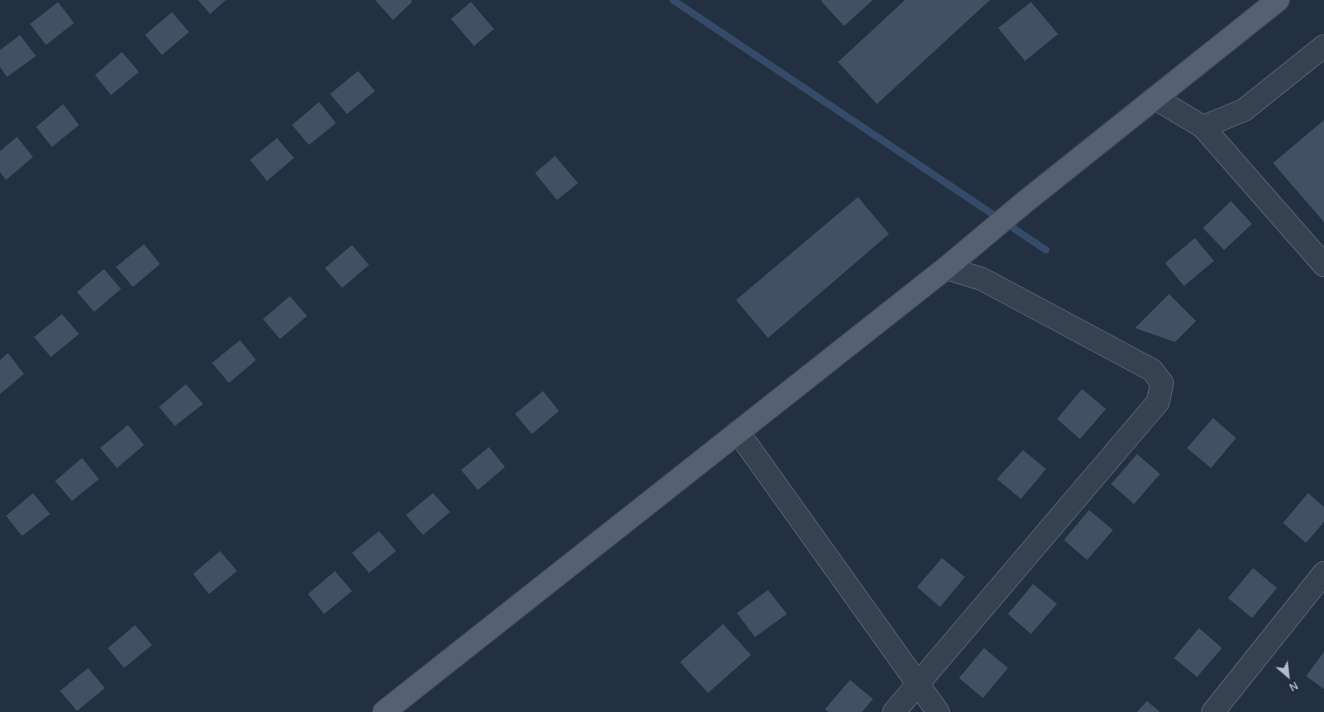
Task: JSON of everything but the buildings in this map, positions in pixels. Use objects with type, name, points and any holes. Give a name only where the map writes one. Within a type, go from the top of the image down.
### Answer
[{"type":"main road","points":[[384,712],[946,268],[1026,201],[1278,0]]},
{"type":"street","points":[[1203,127],[1244,110],[1324,46]]},
{"type":"street","points":[[1155,98],[1203,127],[1324,265]]},
{"type":"street","points":[[894,712],[917,683],[1158,402],[1162,383],[1152,370],[996,286],[982,279],[946,268]]},
{"type":"street","points":[[738,432],[938,712]]},
{"type":"street","points":[[1213,712],[1324,573]]},
{"type":"waterway","points":[[673,0],[1046,250]]}]
